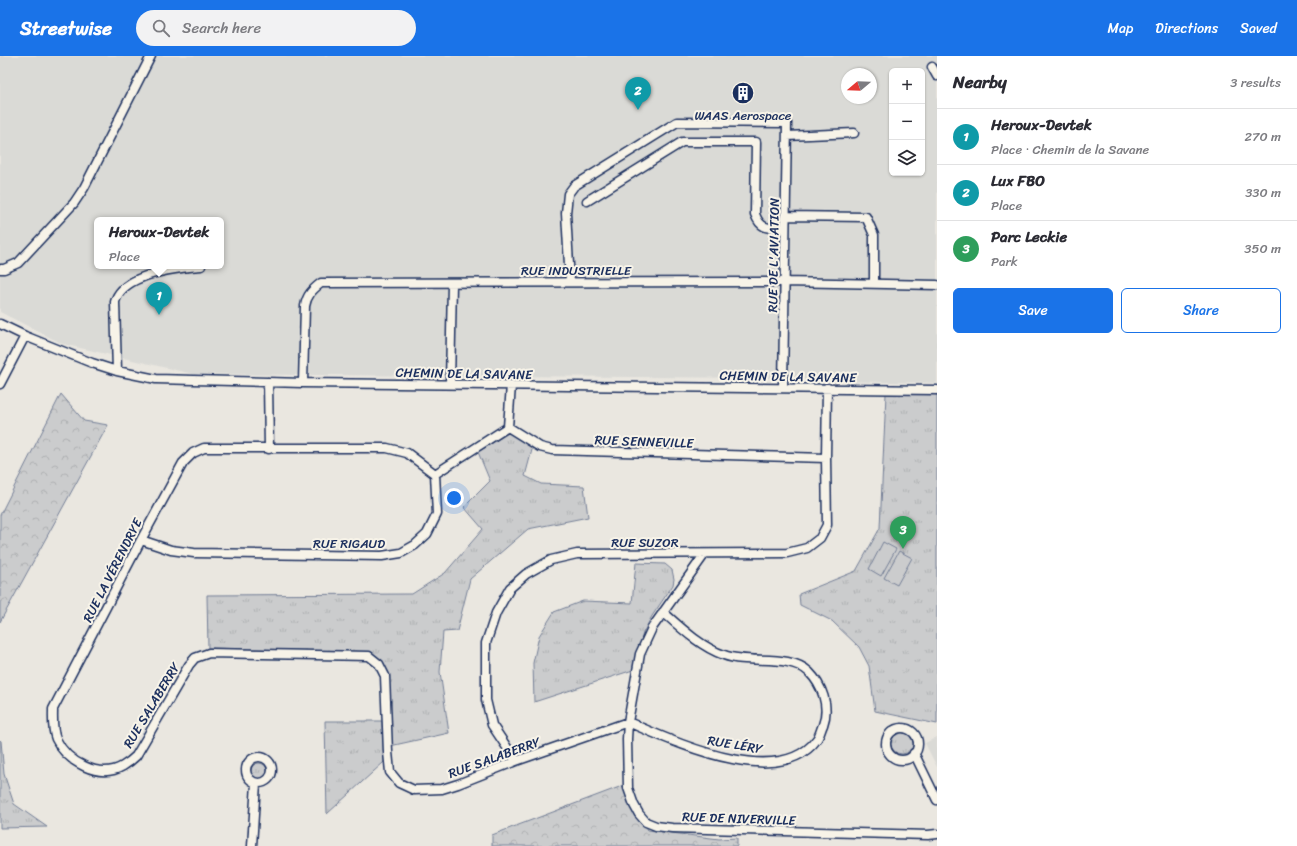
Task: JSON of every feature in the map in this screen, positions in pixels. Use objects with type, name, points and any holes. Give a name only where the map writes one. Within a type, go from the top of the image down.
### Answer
[{"type":"street","points":[[0,269],[4,269],[18,263],[74,203],[84,188],[151,56]]},
{"type":"street","points":[[932,67],[937,76]]},
{"type":"street","name":"RUE DE L'AVIATION","points":[[570,282],[566,213],[568,194],[574,186],[677,122],[787,123],[783,388]]},
{"type":"street","points":[[787,136],[854,133]]},
{"type":"street","points":[[588,201],[682,142],[756,142],[755,214],[757,220],[765,228],[785,228]]},
{"type":"street","points":[[785,216],[866,217],[874,235],[874,283]]},
{"type":"street","points":[[117,371],[115,302],[117,296],[122,288],[145,277],[172,269]]},
{"type":"street","name":"RUE INDUSTRIELLE","points":[[303,382],[305,306],[311,290],[321,283],[784,282],[937,284]]},
{"type":"street","points":[[450,384],[452,283]]},
{"type":"street","name":"CHEMIN DE LA SAVANE","points":[[0,324],[25,336],[92,363],[117,371],[156,379],[268,382],[937,390]]},
{"type":"street","points":[[0,384],[25,336]]},
{"type":"street","points":[[268,382],[268,449]]},
{"type":"street","points":[[435,474],[508,427],[511,385]]},
{"type":"street","name":"RUE SUZOR","points":[[516,761],[492,725],[486,700],[486,643],[496,613],[510,588],[526,574],[551,560],[577,554],[642,553],[704,555],[787,553],[807,548],[820,538],[827,525],[827,388]]},
{"type":"street","name":"RUE SENNEVILLE","points":[[508,427],[540,447],[552,450],[826,458]]},
{"type":"street","name":"RUE LA VÉRENDRYE","points":[[82,766],[66,753],[56,739],[52,724],[53,708],[140,540],[183,463],[193,452],[204,448],[387,448],[407,453],[435,474]]},
{"type":"street","name":"RUE RIGAUD","points":[[140,540],[171,550],[194,553],[382,556],[401,553],[415,546],[427,534],[437,514],[435,474]]},
{"type":"street","points":[[628,722],[640,654],[652,628],[704,555]]},
{"type":"street","name":"RUE LÉRY","points":[[628,722],[691,748],[720,757],[755,762],[776,761],[795,756],[808,748],[818,738],[824,720],[825,706],[822,690],[816,679],[807,670],[797,664],[742,660],[724,656],[707,647],[663,612]]},
{"type":"street","name":"RUE SALABERRY","points":[[82,766],[96,771],[110,770],[123,766],[136,756],[189,665],[195,658],[209,653],[369,656],[379,664],[385,676],[390,772],[398,783],[414,790],[442,789],[458,784],[516,761],[628,722]]},
{"type":"street","name":"RUE DE NIVERVILLE","points":[[628,722],[628,788],[639,814],[646,822],[656,826],[672,828],[928,835],[937,834]]},
{"type":"street","points":[[914,753],[937,800]]},
{"type":"street","points":[[252,846],[256,783]]},
{"type":"shaded area","points":[[0,56],[937,56],[937,383],[826,381],[777,378],[193,374],[63,344],[0,312]]},
{"type":"shaded area","points":[[937,737],[937,767],[925,743]]},
{"type":"green space","points":[[61,394],[84,421],[108,425],[0,622],[0,515]]},
{"type":"green space","points":[[886,394],[937,394],[937,724],[875,711],[869,666],[859,647],[832,621],[800,605],[799,594],[856,571],[880,528]]},
{"type":"green space","points":[[513,430],[533,446],[525,476],[541,484],[584,486],[588,517],[528,529],[470,579],[457,631],[443,632],[440,672],[449,733],[390,746],[388,672],[380,659],[369,652],[208,648],[207,595],[412,594],[445,573],[483,529],[464,507],[490,481],[478,452]]},
{"type":"green space","points":[[883,542],[896,549],[881,576],[869,569]]},
{"type":"green space","points":[[899,551],[912,558],[897,585],[884,578]]},
{"type":"green space","points":[[636,563],[665,564],[672,570],[674,579],[673,585],[652,616],[643,633],[633,670],[534,702],[533,663],[539,636],[554,612],[583,601],[632,603]]},
{"type":"green space","points":[[325,721],[382,721],[384,762],[327,814]]},
{"type":"green space","points":[[902,730],[911,733],[914,742],[911,751],[902,754],[893,751],[890,742],[893,733]]},
{"type":"green space","points":[[0,740],[4,774],[14,804],[47,827],[0,828]]},
{"type":"green space","points":[[256,763],[262,763],[267,768],[265,777],[262,779],[256,779],[251,774],[251,768]]},
{"type":"green space","points":[[622,786],[648,830],[719,839],[737,838],[737,846],[492,846],[492,835]]},
{"type":"place","name":"WAAS Aerospace","points":[[743,93]]},
{"type":"place","name":"Lux FBO","points":[[638,110]]},
{"type":"place","name":"Heroux-Devtek","points":[[159,315]]},
{"type":"place","name":"Parc Leckie","points":[[903,549]]}]
